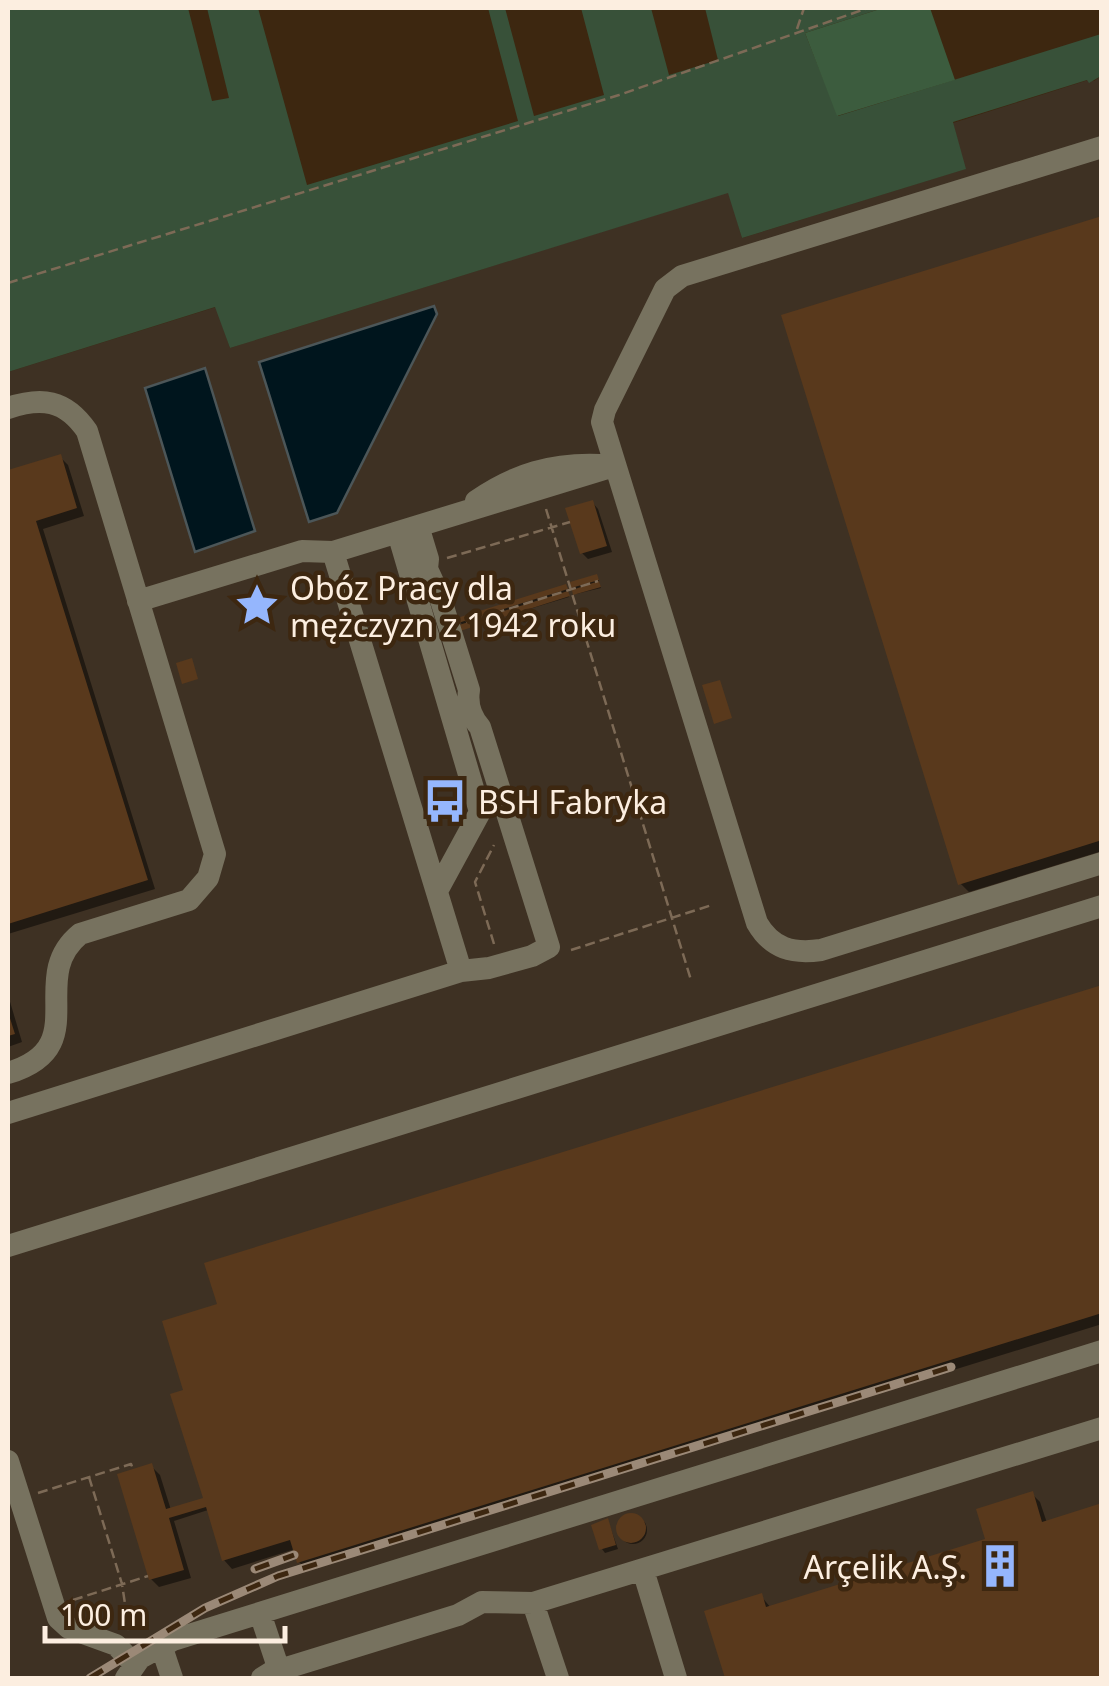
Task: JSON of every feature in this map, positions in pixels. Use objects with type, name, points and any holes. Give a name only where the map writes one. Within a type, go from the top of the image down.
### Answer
[{"type":"lane","points":[[1102,147],[672,282],[664,289],[605,410],[604,436],[756,923],[775,945],[805,952],[822,950],[1102,864]]},
{"type":"lane","points":[[8,408],[34,400],[47,402],[72,414],[87,431],[214,844],[213,866],[189,900],[80,934],[70,942],[55,973],[58,1016],[50,1044],[28,1067],[8,1073]]},
{"type":"lane","points":[[458,514],[543,498],[573,488],[614,466]]},
{"type":"lane","points":[[138,601],[302,551],[333,552],[614,466]]},
{"type":"lane","points":[[8,1113],[470,969],[532,956],[549,947],[480,726],[467,700],[469,690],[434,567],[408,530]]},
{"type":"lane","points":[[408,530],[480,812],[437,891]]},
{"type":"lane","points":[[333,552],[437,891],[470,969]]},
{"type":"lane","points":[[8,1246],[1102,906]]},
{"type":"lane","points":[[8,1461],[53,1607],[62,1624],[116,1646],[134,1667],[161,1644],[1102,1351]]},
{"type":"lane","points":[[260,1613],[270,1674],[458,1614],[476,1603],[533,1603],[1102,1428]]},
{"type":"lane","points":[[643,1570],[676,1678]]},
{"type":"lane","points":[[533,1603],[554,1678]]},
{"type":"lane","points":[[161,1644],[172,1678]]},
{"type":"path","points":[[796,30],[804,8]]},
{"type":"path","points":[[8,283],[620,95],[796,30],[868,8]]},
{"type":"path","points":[[543,498],[691,980]]},
{"type":"path","points":[[449,627],[598,581]]},
{"type":"path","points":[[20,1499],[132,1464],[133,1469]]},
{"type":"path","points":[[89,1477],[122,1584],[134,1667]]},
{"type":"path","points":[[53,1607],[148,1576]]},
{"type":"shaded area","points":[[1101,76],[1101,1678],[8,1678],[8,372],[216,307],[230,348],[729,192],[742,238],[965,169],[953,123]]},
{"type":"green space","points":[[8,8],[188,8],[212,101],[229,98],[207,8],[258,8],[307,185],[518,121],[488,8],[505,8],[534,116],[604,95],[581,8],[651,8],[669,75],[718,60],[705,8],[883,8],[805,33],[838,116],[1101,34],[1101,76],[1089,83],[1087,80],[953,122],[966,169],[742,238],[728,193],[230,348],[215,307],[8,372]]},
{"type":"green space","points":[[883,8],[930,8],[955,80],[837,116],[805,33]]},
{"type":"water","points":[[434,306],[437,314],[337,513],[309,522],[259,362]]},
{"type":"water","points":[[205,368],[255,531],[195,552],[145,388]]},
{"type":"building","points":[[1102,216],[1102,840],[958,885],[781,315]]},
{"type":"building","points":[[61,454],[77,508],[36,521],[148,880],[8,924],[8,470]]},
{"type":"building","points":[[593,500],[607,546],[580,554],[565,508]]},
{"type":"building","points":[[597,574],[599,580],[571,588],[570,582]]},
{"type":"building","points":[[599,581],[601,587],[573,595],[572,590]]},
{"type":"building","points":[[566,584],[568,589],[458,623],[457,618]]},
{"type":"building","points":[[568,591],[570,596],[460,631],[459,625]]},
{"type":"building","points":[[192,658],[198,679],[182,684],[176,663]]},
{"type":"building","points":[[720,680],[732,718],[714,724],[702,685]]},
{"type":"building","points":[[1102,985],[1102,1313],[297,1563],[290,1540],[222,1561],[206,1507],[169,1518],[184,1570],[149,1580],[117,1474],[152,1463],[166,1509],[203,1498],[170,1394],[183,1390],[162,1321],[217,1304],[204,1263]]},
{"type":"building","points":[[8,1012],[15,1034],[8,1036]]},
{"type":"building","name":"Arçelik A.Ş.","points":[[1033,1491],[1042,1522],[1102,1503],[1102,1678],[725,1678],[704,1611],[762,1593],[766,1607],[985,1539],[976,1509]]},
{"type":"building","points":[[631,1513],[642,1517],[646,1528],[642,1539],[631,1543],[620,1539],[616,1528],[620,1517]]},
{"type":"building","points":[[608,1518],[616,1545],[599,1550],[591,1525]]},
{"type":"railway","points":[[90,1678],[205,1608],[278,1576],[951,1367]]},
{"type":"railway","points":[[255,1569],[294,1555]]},
{"type":"place","name":"Obóz Pracy dla mężczyzn z 1942 roku","points":[[257,605]]},
{"type":"place","name":"BSH Fabryka","points":[[445,801]]},
{"type":"place","name":"Arçelik A.Ş.","points":[[1000,1566]]}]
